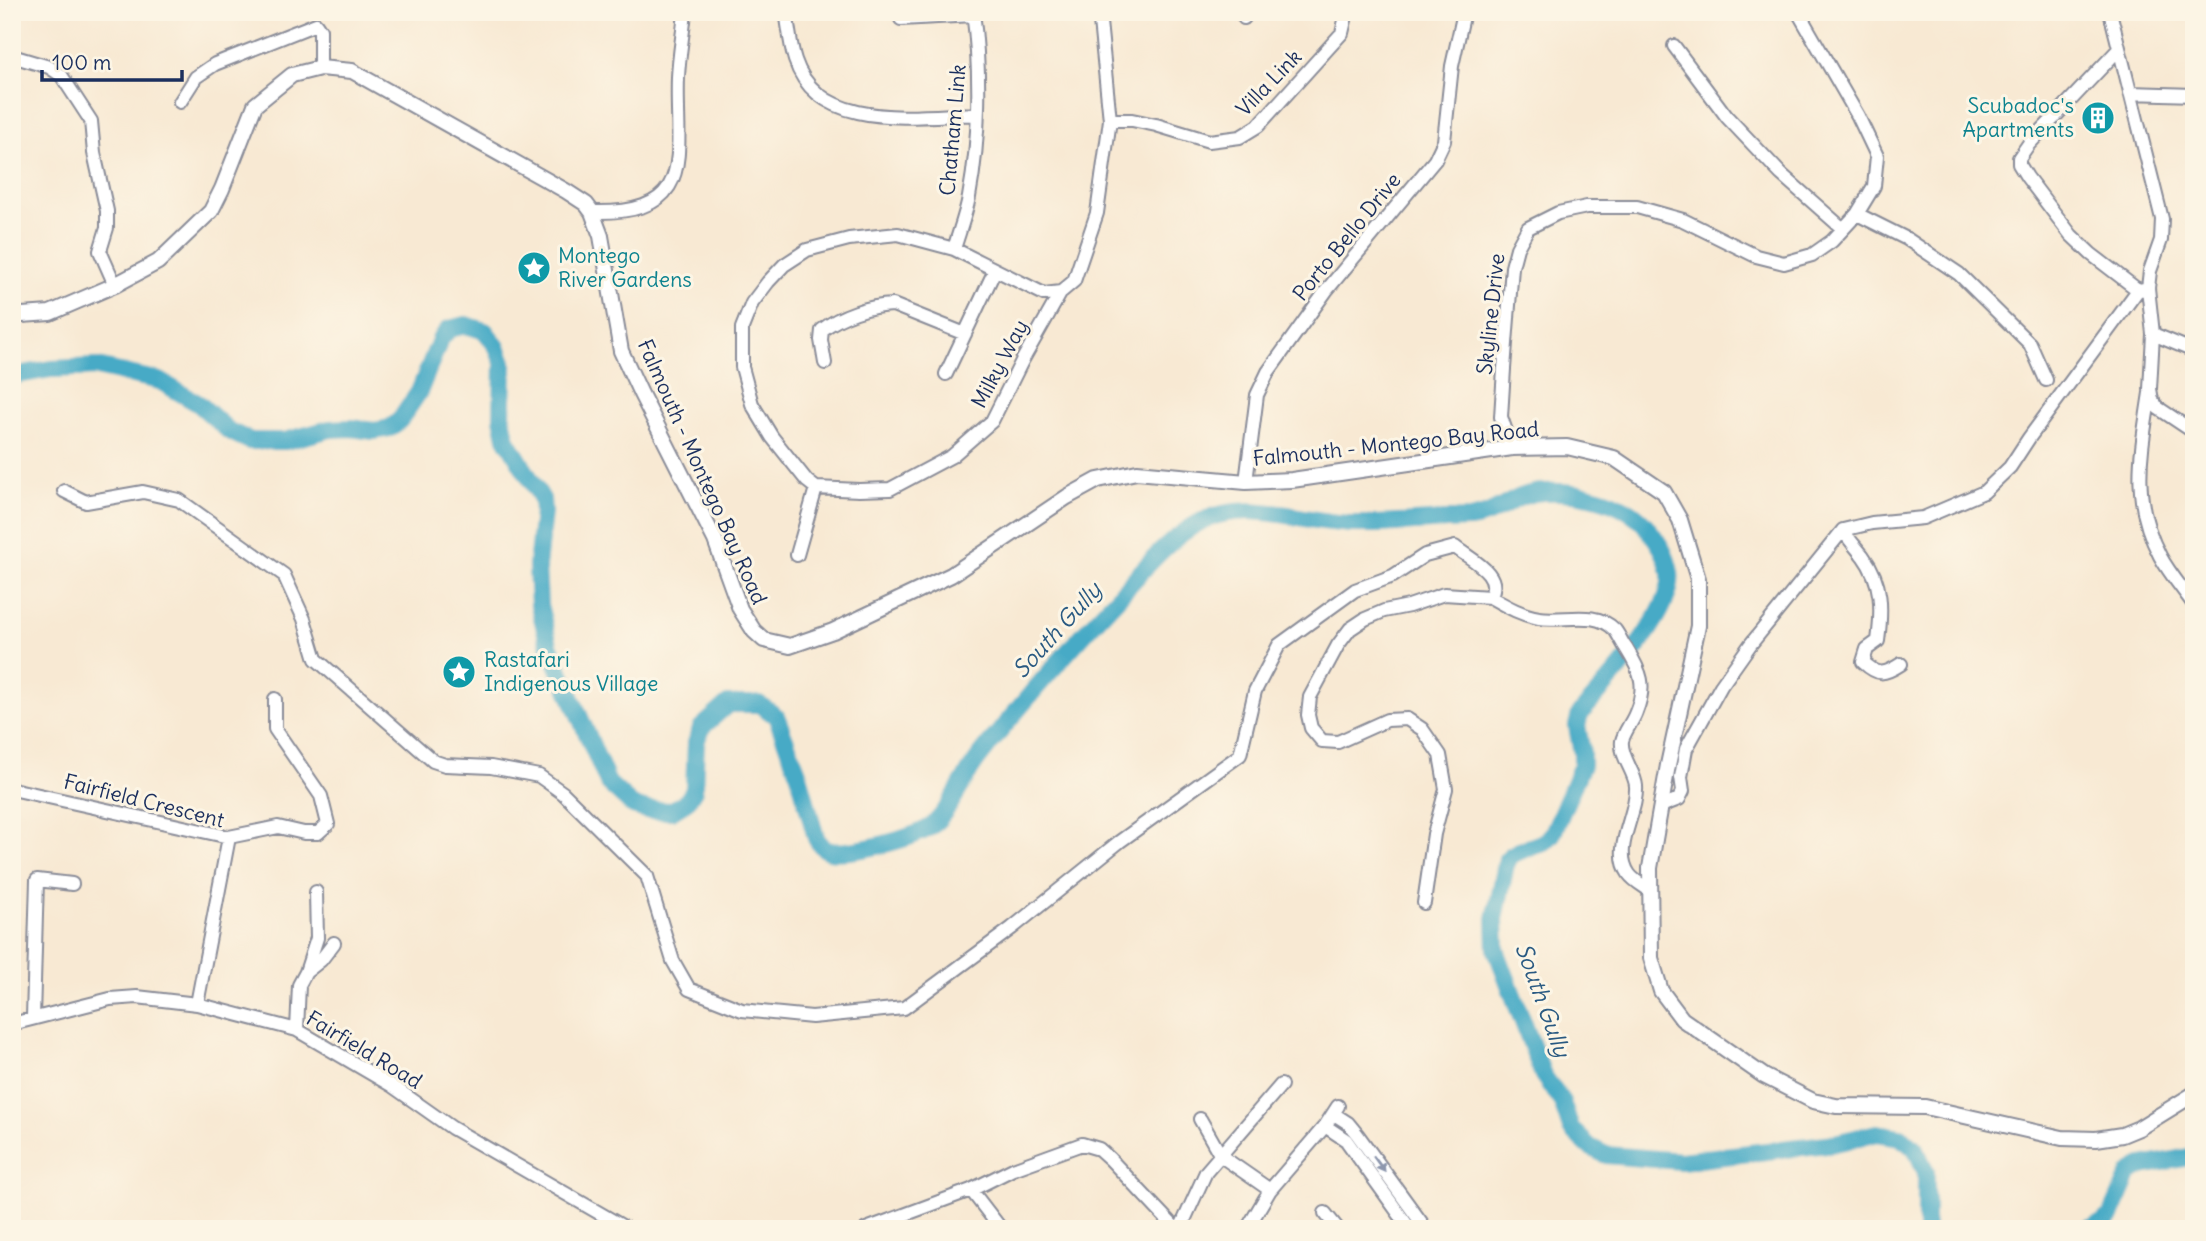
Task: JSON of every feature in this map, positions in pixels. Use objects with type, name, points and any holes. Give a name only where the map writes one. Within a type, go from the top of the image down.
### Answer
[{"type":"main road","points":[[12,312],[22,315],[50,313],[116,285],[158,262],[211,211],[255,105],[292,75],[320,68],[352,71],[566,191],[586,204],[592,212]]},
{"type":"main road","name":"Falmouth - Montego Bay Road","points":[[592,212],[601,236],[621,351],[715,540],[740,610],[754,631],[764,640],[790,646],[833,632],[951,575],[1067,496],[1098,480],[1137,472],[1246,482],[1292,480],[1512,449],[1567,447],[1614,458],[1664,492],[1679,520],[1698,579],[1698,626],[1650,868],[1651,958],[1661,991],[1682,1020],[1764,1076],[1813,1101],[1836,1106],[1925,1107],[2062,1138],[2096,1139],[2122,1135],[2139,1128],[2194,1094]]},
{"type":"street","points":[[592,212],[618,212],[640,207],[662,195],[677,170],[680,154],[678,77],[685,12]]},
{"type":"street","points":[[786,12],[796,62],[808,83],[827,100],[849,111],[873,116],[978,114]]},
{"type":"street","name":"Milky Way","points":[[816,488],[859,491],[890,489],[952,456],[992,421],[1061,292],[1074,281],[1097,213],[1110,120],[1099,12]]},
{"type":"street","name":"Villa Link","points":[[1110,120],[1132,120],[1156,125],[1209,141],[1240,137],[1258,126],[1342,33],[1348,12]]},
{"type":"street","name":"Porto Bello Drive","points":[[1246,482],[1257,395],[1268,372],[1326,291],[1435,160],[1444,141],[1452,66],[1464,12]]},
{"type":"street","name":"Skyline Drive","points":[[1512,449],[1501,417],[1504,369],[1512,267],[1517,248],[1528,228],[1558,213],[1587,207],[1637,207],[1683,220],[1756,256],[1784,262],[1812,256],[1832,241],[1857,215],[1874,186],[1877,156],[1858,116],[1798,12]]},
{"type":"street","points":[[1661,806],[1679,799],[1683,791],[1681,777],[1686,749],[1721,686],[1750,645],[1843,530],[1872,523],[1923,518],[1984,492],[2010,467],[2029,438],[2143,289],[2161,240],[2162,219],[2110,12]]},
{"type":"street","points":[[901,19],[974,13]]},
{"type":"street","name":"Chatham Link","points":[[954,249],[969,198],[978,114],[979,56],[974,13]]},
{"type":"street","points":[[180,102],[196,77],[215,64],[315,18],[320,30],[320,68]]},
{"type":"street","points":[[1674,46],[1727,117],[1781,174],[1842,228]]},
{"type":"street","points":[[2119,49],[2028,145],[2019,164],[2071,235],[2091,254],[2143,289],[2153,334],[2150,390],[2139,467],[2142,506],[2149,535],[2161,559],[2194,605]]},
{"type":"street","points":[[12,56],[49,67],[61,75],[91,121],[94,153],[107,211],[107,228],[100,251],[116,285]]},
{"type":"street","points":[[2130,93],[2194,95]]},
{"type":"street","points":[[1857,215],[1907,239],[1959,274],[2029,345],[2046,380]]},
{"type":"street","points":[[797,555],[816,488],[807,481],[772,437],[752,404],[742,366],[742,328],[752,303],[783,265],[807,250],[849,239],[898,234],[954,249],[1044,294],[1061,292]]},
{"type":"street","points":[[946,373],[995,270]]},
{"type":"street","points":[[825,363],[822,330],[850,315],[883,306],[893,305],[965,334]]},
{"type":"street","points":[[2153,334],[2194,351]]},
{"type":"street","points":[[2150,390],[2152,400],[2158,408],[2194,432]]},
{"type":"street","points":[[64,491],[86,502],[143,492],[179,500],[284,575],[304,619],[316,659],[433,761],[445,765],[491,767],[539,776],[563,793],[647,876],[673,961],[689,989],[742,1010],[812,1017],[904,1009],[1012,928],[1119,842],[1240,755],[1255,691],[1279,645],[1355,590],[1393,576],[1425,555],[1455,547],[1486,569],[1496,589],[1490,597]]},
{"type":"street","points":[[1843,530],[1850,543],[1864,556],[1882,601],[1878,641],[1867,649],[1863,662],[1875,673],[1886,674],[1901,664]]},
{"type":"street","points":[[1424,903],[1434,834],[1446,789],[1440,755],[1422,729],[1407,719],[1387,720],[1338,742],[1322,741],[1311,728],[1308,715],[1310,697],[1338,645],[1350,629],[1365,619],[1444,594],[1490,597],[1537,618],[1588,617],[1604,622],[1615,631],[1638,666],[1644,689],[1622,741],[1627,764],[1636,784],[1634,807],[1626,832],[1624,859],[1629,875],[1650,891]]},
{"type":"street","points":[[229,837],[278,827],[304,834],[318,833],[328,824],[321,796],[275,729],[275,699]]},
{"type":"street","name":"Fairfield Crescent","points":[[12,789],[229,837],[197,1004]]},
{"type":"street","points":[[33,1017],[37,880],[72,884]]},
{"type":"street","points":[[297,1030],[299,985],[317,938],[316,892]]},
{"type":"street","points":[[306,972],[321,960],[334,943]]},
{"type":"street","name":"Fairfield Road","points":[[12,1024],[110,999],[137,997],[197,1004],[297,1030],[391,1085],[452,1128],[627,1229]]},
{"type":"street","points":[[867,1228],[971,1191],[1013,1169],[1082,1144],[1099,1149],[1178,1229],[1206,1172],[1281,1085]]},
{"type":"street","points":[[1247,1229],[1270,1190],[1336,1110],[1348,1123],[1403,1209],[1410,1229]]},
{"type":"street","points":[[1200,1119],[1221,1156],[1270,1190]]},
{"type":"street","points":[[1325,1126],[1346,1140],[1403,1209],[1426,1229]]},
{"type":"street","points":[[971,1191],[1001,1229]]},
{"type":"street","points":[[1325,1213],[1338,1229]]},
{"type":"waterway","name":"South Gully","points":[[12,376],[51,369],[97,367],[160,381],[199,404],[229,431],[250,441],[285,441],[330,429],[374,431],[390,428],[400,420],[419,392],[440,340],[449,329],[466,325],[485,331],[497,347],[503,362],[502,418],[506,438],[542,499],[537,566],[539,605],[549,645],[608,783],[633,806],[647,810],[671,811],[687,801],[694,790],[696,743],[701,728],[728,704],[759,704],[776,716],[799,775],[816,838],[825,849],[836,851],[881,845],[933,825],[946,810],[978,759],[1065,655],[1158,554],[1202,521],[1220,514],[1239,512],[1277,513],[1353,524],[1470,519],[1490,513],[1523,496],[1543,492],[1584,495],[1612,503],[1637,517],[1658,542],[1669,566],[1669,589],[1651,627],[1637,647],[1580,714],[1577,726],[1582,765],[1553,833],[1543,842],[1507,859],[1495,919],[1496,950],[1543,1075],[1562,1102],[1571,1129],[1590,1147],[1606,1155],[1681,1161],[1835,1143],[1877,1133],[1900,1137],[1915,1148],[1926,1172],[1926,1229]]},
{"type":"waterway","name":"South Gully","points":[[2088,1229],[2102,1224],[2111,1216],[2130,1173],[2142,1166],[2194,1156]]},
{"type":"place","name":"Scubadoc's Apartments","points":[[2098,118]]},
{"type":"place","name":"Montego River Gardens","points":[[534,268]]},
{"type":"place","name":"Rastafari Indigenous Village","points":[[459,672]]}]
